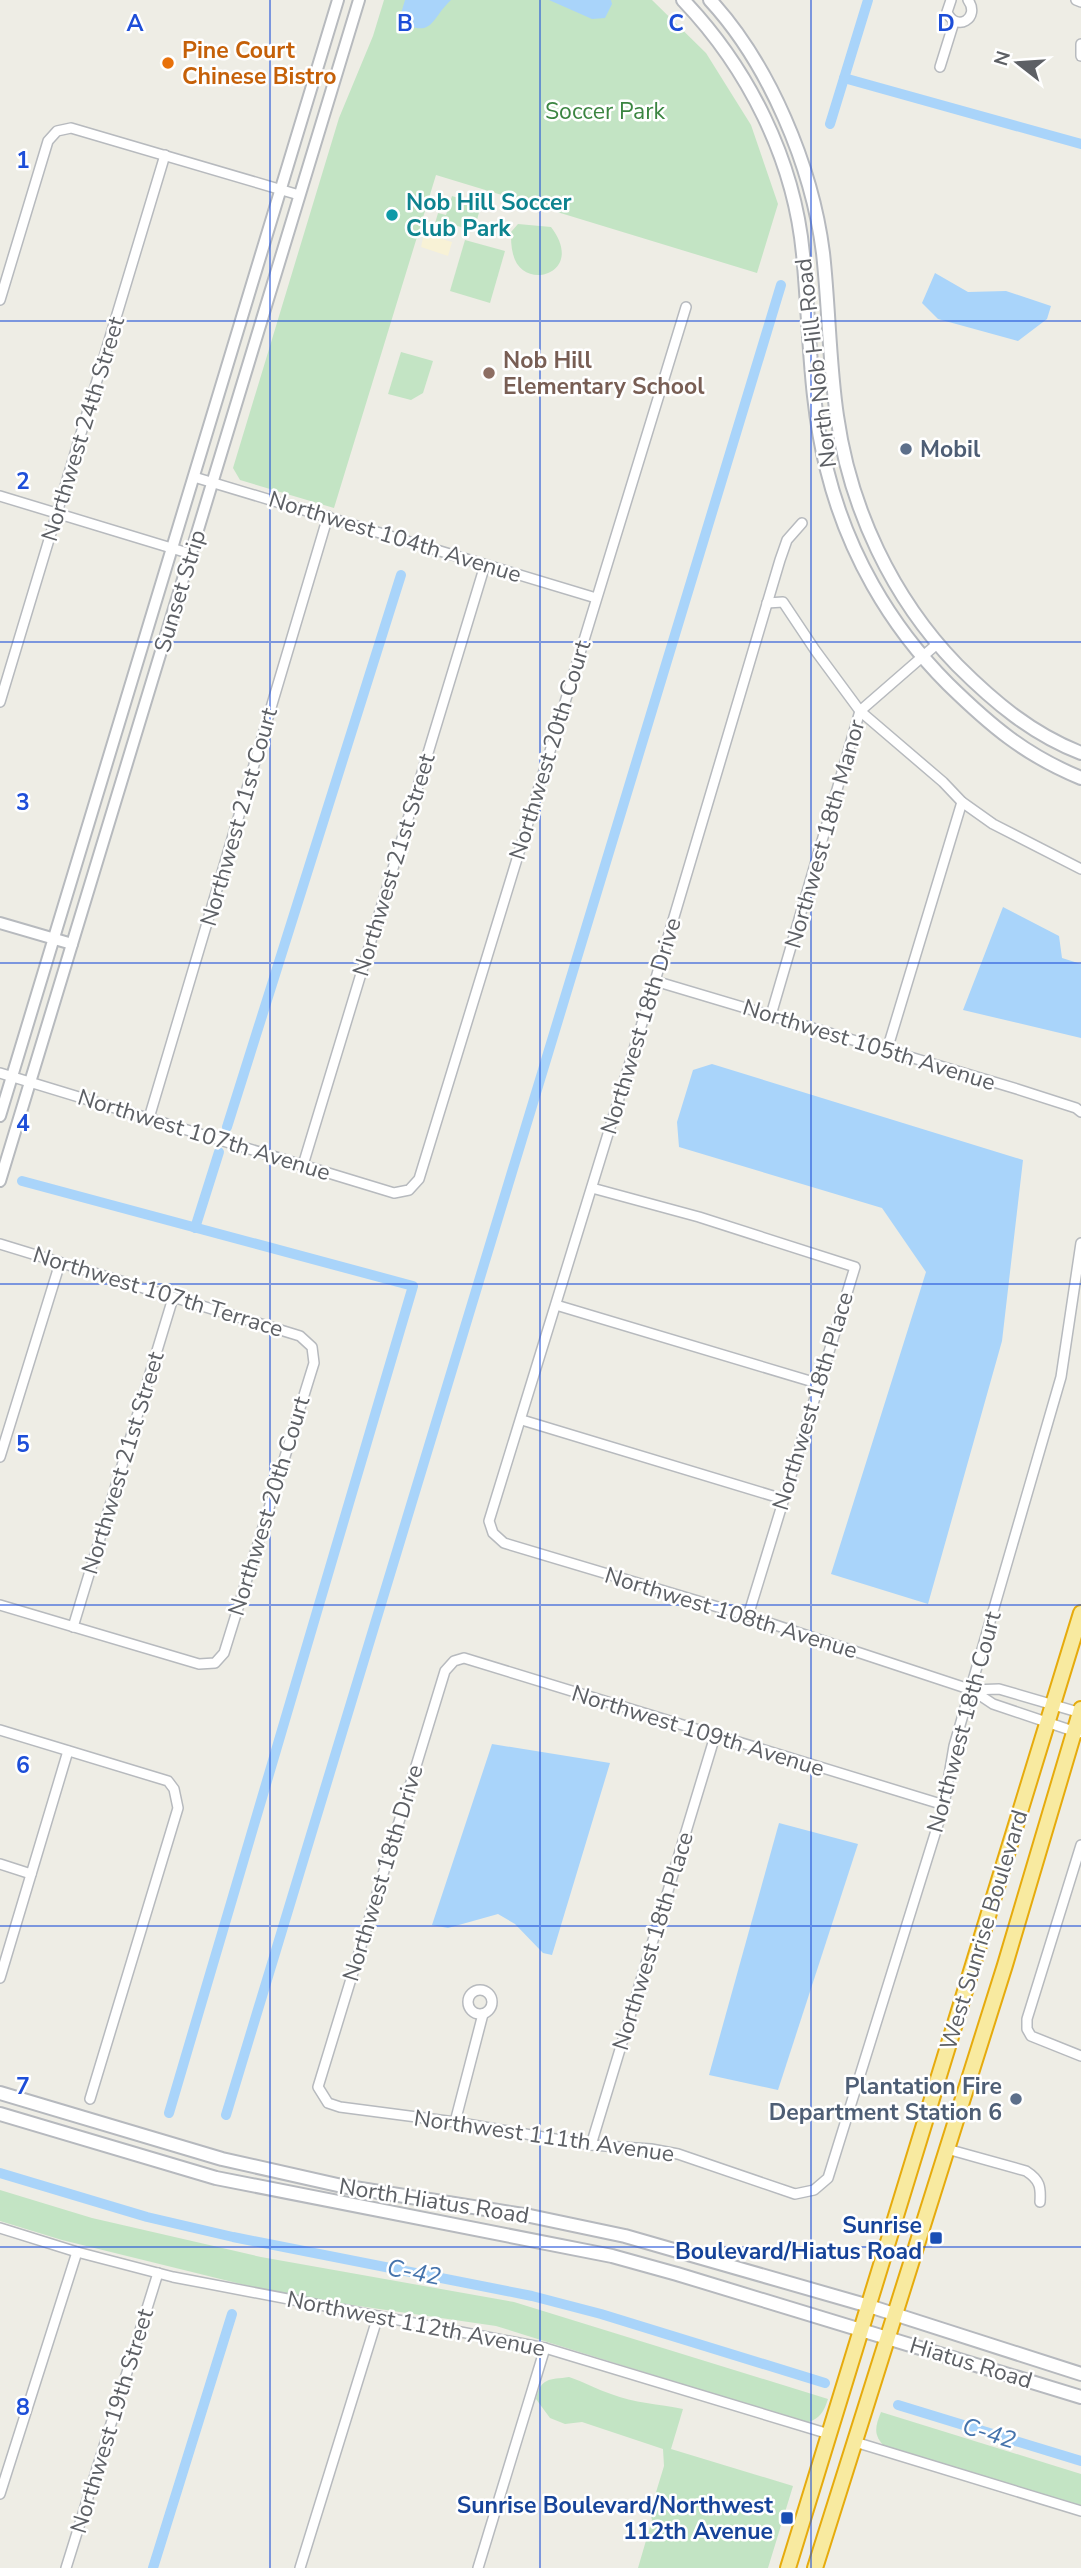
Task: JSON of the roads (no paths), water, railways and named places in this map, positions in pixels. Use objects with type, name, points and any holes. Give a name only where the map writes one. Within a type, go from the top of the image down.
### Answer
[{"type":"highway","name":"West Sunrise Boulevard","points":[[789,2568],[1081,1613]]},
{"type":"highway","name":"West Sunrise Boulevard","points":[[816,2568],[1078,1732],[1081,1712]]},
{"type":"main road","name":"North Nob Hill Road","points":[[683,0],[702,20],[737,67],[777,145],[795,205],[803,252],[811,364],[827,469],[856,552],[885,608],[922,658],[980,716],[1008,739],[1040,759],[1081,778]]},
{"type":"main road","name":"North Nob Hill Road","points":[[710,0],[757,68],[795,141],[810,188],[822,251],[837,418],[847,466],[863,518],[876,548],[903,597],[937,644],[980,688],[1020,721],[1081,753]]},
{"type":"main road","name":"North Hiatus Road","points":[[0,2093],[222,2159],[342,2186],[530,2216],[625,2236],[869,2306]]},
{"type":"main road","name":"North Hiatus Road","points":[[0,2114],[216,2178],[612,2256],[862,2329]]},
{"type":"main road","name":"Hiatus Road","points":[[869,2306],[1081,2374]]},
{"type":"main road","name":"Hiatus Road","points":[[862,2329],[1081,2396]]},
{"type":"street","name":"Sunset Strip","points":[[0,1116],[338,0]]},
{"type":"street","name":"Sunset Strip","points":[[0,1181],[359,0]]},
{"type":"street","points":[[951,0],[947,12],[954,22]]},
{"type":"street","points":[[954,22],[966,21],[972,15],[968,0]]},
{"type":"street","points":[[1076,0],[1081,2]]},
{"type":"street","points":[[940,68],[954,22]]},
{"type":"street","points":[[1081,44],[1081,56]]},
{"type":"street","points":[[0,300],[48,141],[57,131],[71,128],[299,195]]},
{"type":"street","name":"Northwest 24th Street","points":[[0,702],[165,155]]},
{"type":"street","name":"Northwest 20th Court","points":[[409,1190],[419,1179],[686,307]]},
{"type":"street","name":"Northwest 104th Avenue","points":[[194,477],[596,598]]},
{"type":"street","points":[[0,496],[191,554]]},
{"type":"street","name":"Northwest 21st Court","points":[[149,1118],[328,516]]},
{"type":"street","name":"Northwest 18th Drive","points":[[492,1533],[489,1521],[655,981],[767,603],[787,540],[802,523]]},
{"type":"street","name":"Northwest 21st Street","points":[[303,1165],[485,565]]},
{"type":"street","points":[[767,603],[783,602],[860,711],[943,782],[962,802],[993,824],[1081,869]]},
{"type":"street","name":"Northwest 18th Manor","points":[[771,1015],[860,711],[937,644]]},
{"type":"street","points":[[887,1051],[962,802]]},
{"type":"street","points":[[0,923],[72,944]]},
{"type":"street","name":"Northwest 105th Avenue","points":[[655,981],[1028,1093],[1081,1112]]},
{"type":"street","name":"Northwest 107th Avenue","points":[[0,1073],[394,1193],[409,1190]]},
{"type":"street","name":"Northwest 18th Place","points":[[592,1188],[699,1217],[855,1268],[748,1616]]},
{"type":"street","name":"Northwest 18th Court","points":[[814,2190],[828,2178],[944,1805],[954,1746],[1061,1377],[1081,1243]]},
{"type":"street","name":"Northwest 107th Terrace","points":[[0,1244],[300,1336],[312,1347]]},
{"type":"street","points":[[0,1457],[60,1263]]},
{"type":"street","name":"Northwest 21st Street","points":[[73,1627],[173,1298]]},
{"type":"street","points":[[556,1305],[820,1384]]},
{"type":"street","name":"Northwest 20th Court","points":[[73,1627],[200,1664],[215,1663],[224,1653],[314,1363],[312,1347]]},
{"type":"street","points":[[522,1420],[783,1499]]},
{"type":"street","name":"Northwest 108th Avenue","points":[[492,1533],[503,1544],[748,1616],[972,1689],[993,1704],[1078,1732]]},
{"type":"street","points":[[0,1605],[73,1627]]},
{"type":"street","name":"Northwest 109th Avenue","points":[[454,1661],[464,1658],[944,1805]]},
{"type":"street","name":"Northwest 18th Drive","points":[[318,2087],[445,1671],[454,1661]]},
{"type":"street","name":"Northwest 108th Avenue","points":[[972,1689],[999,1689],[1081,1712]]},
{"type":"street","points":[[0,1730],[168,1781],[174,1789],[178,1808],[90,2099]]},
{"type":"street","name":"Northwest 18th Place","points":[[591,2145],[715,1737]]},
{"type":"street","points":[[0,1978],[68,1751]]},
{"type":"street","points":[[1081,1845],[1027,2019],[1027,2029],[1031,2036],[1081,2056]]},
{"type":"street","points":[[0,1864],[31,1874]]},
{"type":"street","points":[[455,2122],[483,2014]]},
{"type":"street","name":"Northwest 111th Avenue","points":[[318,2087],[328,2103],[340,2107],[455,2122],[591,2145],[651,2149],[678,2154],[795,2194],[814,2190]]},
{"type":"street","points":[[947,2149],[1026,2171],[1035,2177],[1041,2186],[1040,2202]]},
{"type":"street","name":"Northwest 112th Avenue","points":[[0,2228],[158,2273],[545,2348],[829,2434]]},
{"type":"street","points":[[0,2494],[78,2252]]},
{"type":"street","name":"Northwest 19th Street","points":[[66,2568],[158,2273]]},
{"type":"street","points":[[300,2568],[377,2316]]},
{"type":"street","points":[[478,2568],[545,2348]]},
{"type":"street","points":[[855,2442],[1081,2511]]},
{"type":"water","points":[[405,0],[451,0],[430,25],[419,28],[399,20]]},
{"type":"water","points":[[549,0],[611,0],[612,4],[605,18],[592,19]]},
{"type":"water","points":[[935,273],[968,292],[1006,291],[1051,306],[1047,319],[1018,341],[938,319],[922,303]]},
{"type":"water","points":[[1003,907],[1059,936],[1062,958],[1081,964],[1081,1038],[963,1010]]},
{"type":"water","points":[[712,1064],[1023,1160],[1002,1341],[928,1604],[831,1574],[926,1272],[882,1208],[679,1147],[677,1122],[693,1070]]},
{"type":"water","points":[[492,1744],[610,1763],[552,1955],[543,1953],[515,1924],[498,1914],[448,1928],[432,1925]]},
{"type":"water","points":[[779,1823],[858,1844],[778,2090],[709,2075]]},
{"type":"waterway","points":[[830,124],[868,0]]},
{"type":"waterway","points":[[844,78],[1081,144]]},
{"type":"waterway","points":[[226,2115],[781,285]]},
{"type":"waterway","points":[[227,1127],[401,575]]},
{"type":"waterway","points":[[195,1228],[219,1152]]},
{"type":"waterway","points":[[22,1181],[413,1286],[169,2113]]},
{"type":"waterway","name":"C-42","points":[[0,2173],[147,2217],[233,2237],[532,2296],[601,2314],[825,2383]]},
{"type":"waterway","points":[[153,2568],[232,2314]]},
{"type":"waterway","name":"C-42","points":[[898,2405],[1081,2461]]},
{"type":"place","name":"Pine Court Chinese Bistro","points":[[168,63]]},
{"type":"place","name":"Nob Hill Soccer Club Park","points":[[392,215]]},
{"type":"place","name":"Nob Hill Elementary School","points":[[489,373]]},
{"type":"place","name":"Mobil","points":[[906,449]]},
{"type":"place","name":"Plantation Fire Department Station 6","points":[[1016,2099]]},
{"type":"place","name":"Sunrise Boulevard/Hiatus Road","points":[[936,2238]]},
{"type":"place","name":"Sunrise Boulevard/Northwest 112th Avenue","points":[[787,2518]]},
{"type":"park label","name":"Soccer Park","points":[[605,111]]}]
